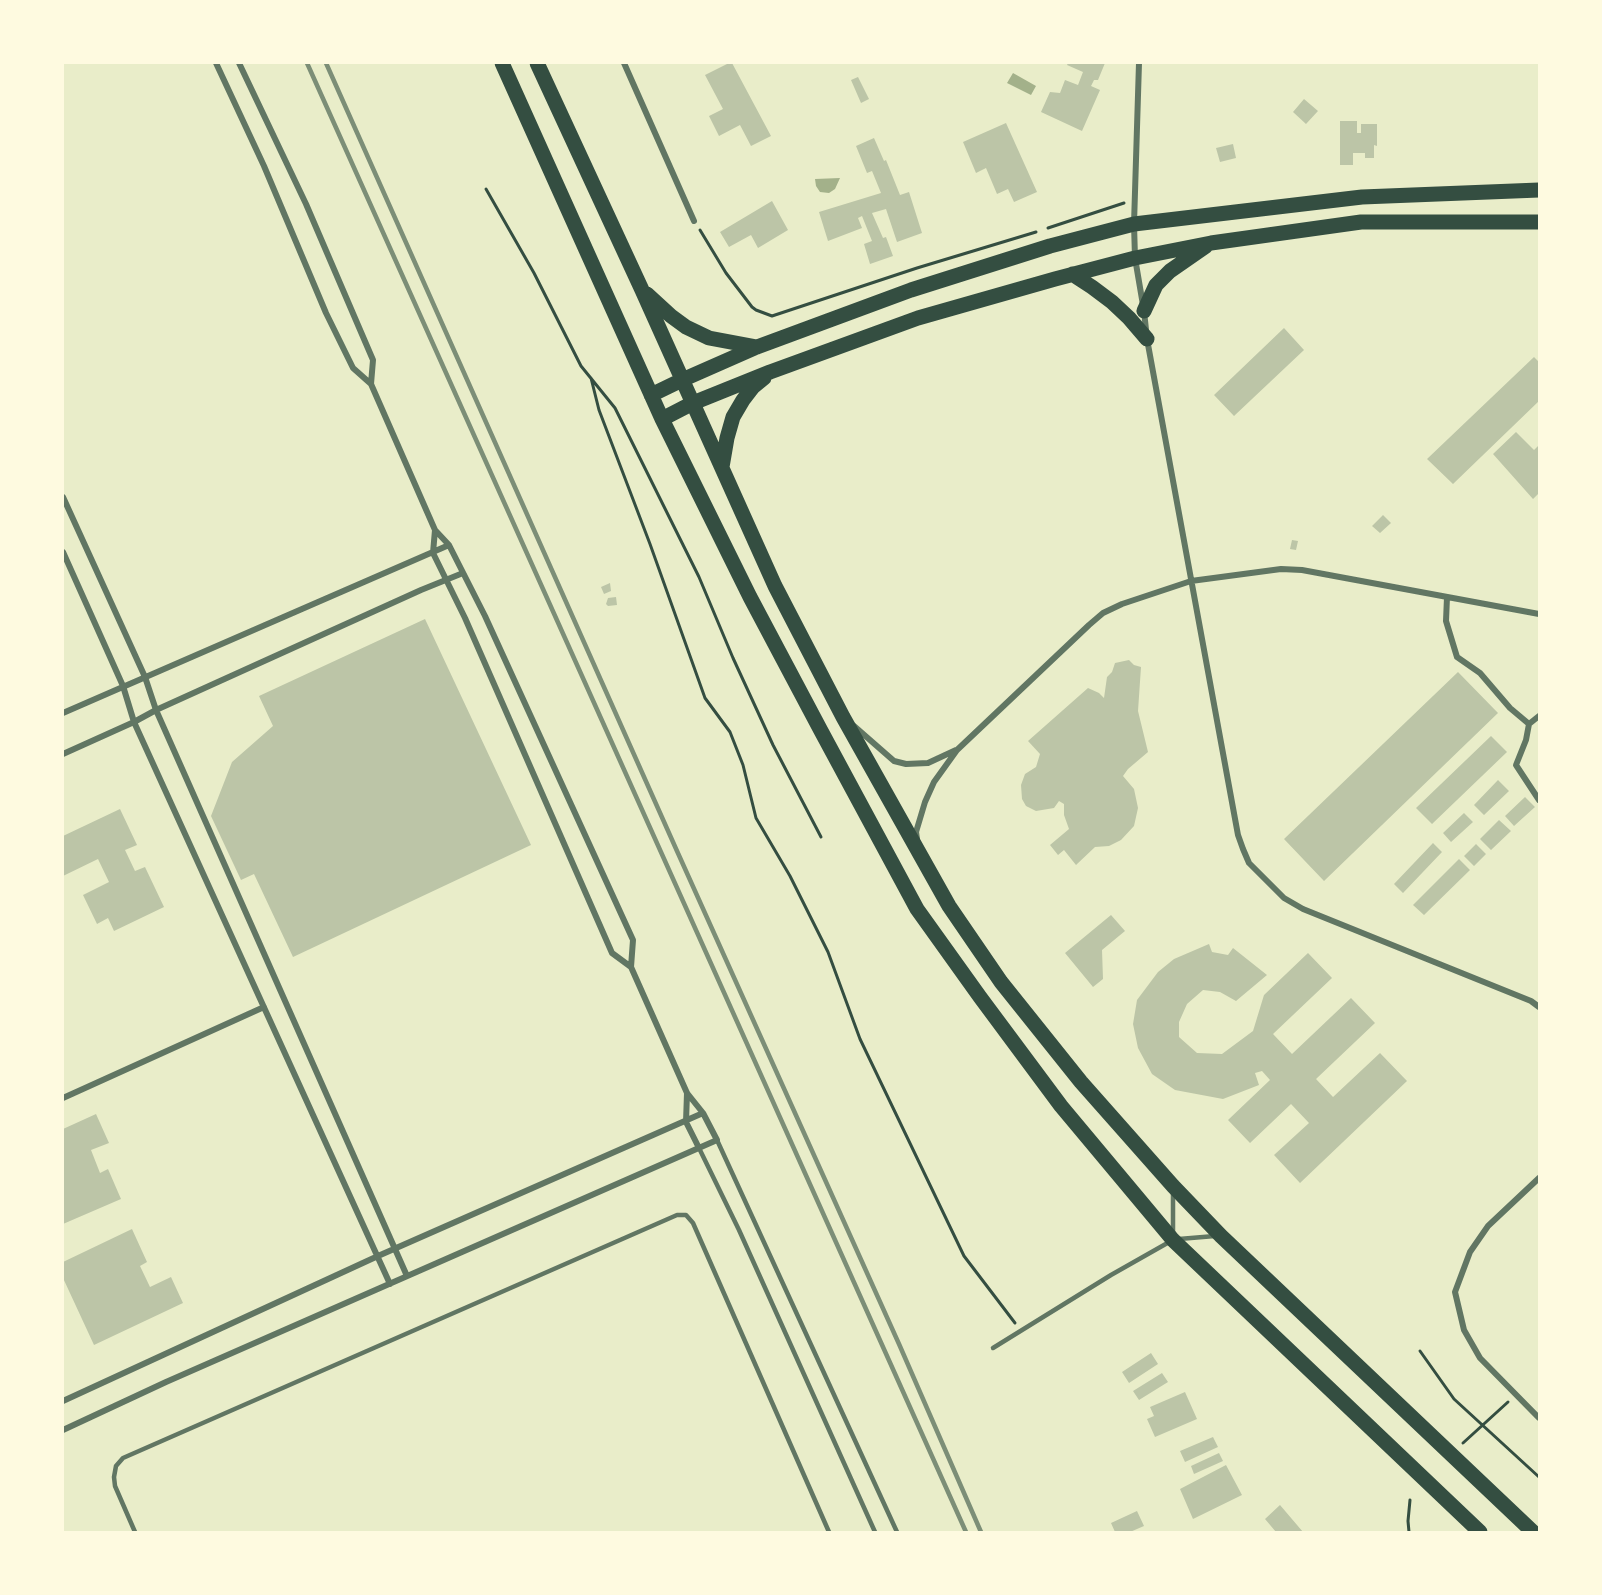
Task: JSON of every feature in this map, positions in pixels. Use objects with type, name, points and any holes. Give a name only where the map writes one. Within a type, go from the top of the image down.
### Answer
[{"type":"main road","points":[[502,63],[662,418],[766,627],[917,909],[1061,1106],[1173,1240],[1480,1532]]},
{"type":"main road","points":[[537,63],[775,586],[843,717],[949,906],[1000,981],[1081,1083],[1173,1186],[1221,1236],[1533,1532]]},
{"type":"main road","points":[[651,395],[757,346],[911,290],[1050,246],[1134,224],[1362,197],[1539,190]]},
{"type":"main road","points":[[662,418],[770,372],[918,318],[1135,258],[1211,243],[1361,222],[1539,222]]},
{"type":"main road","points":[[1144,311],[1156,285],[1170,271],[1211,243]]},
{"type":"main road","points":[[1071,274],[1112,302],[1130,318],[1147,339]]},
{"type":"main road","points":[[642,290],[670,316],[686,327],[709,338],[757,346]]},
{"type":"main road","points":[[722,468],[733,417],[742,400],[770,372]]},
{"type":"main road","points":[[1456,1508],[1462,1532]]},
{"type":"street","points":[[216,63],[264,166],[326,313],[353,368],[371,384],[435,530],[449,545],[485,616],[633,939],[631,967]]},
{"type":"street","points":[[239,63],[306,204],[373,360],[371,384]]},
{"type":"street","points":[[624,63],[694,221]]},
{"type":"street","points":[[1139,63],[1134,200],[1135,258],[1147,339],[1238,835],[1249,863],[1284,898],[1303,909],[1531,1001],[1539,1007]]},
{"type":"street","points":[[63,497],[408,1276]]},
{"type":"street","points":[[63,1430],[166,1382],[717,1140],[703,1113],[687,1093],[631,967],[612,952],[465,618],[433,553],[435,530]]},
{"type":"street","points":[[63,713],[449,545]]},
{"type":"street","points":[[63,552],[123,686],[134,722],[390,1284]]},
{"type":"street","points":[[919,853],[916,832],[925,802],[934,782],[957,750],[1089,625],[1104,613],[1122,604],[1191,581],[1281,570],[1302,570],[1539,614]]},
{"type":"street","points":[[63,754],[156,710],[464,573]]},
{"type":"street","points":[[1447,597],[1446,621],[1457,657],[1480,673],[1510,708],[1529,724]]},
{"type":"street","points":[[1539,716],[1529,724],[1526,740],[1516,765],[1539,800]]},
{"type":"street","points":[[843,717],[881,751],[900,763],[928,763],[957,750]]},
{"type":"street","points":[[63,1098],[264,1007]]},
{"type":"street","points":[[687,1093],[686,1122],[699,1148]]},
{"type":"street","points":[[63,1401],[378,1256],[703,1113]]},
{"type":"street","points":[[1539,1178],[1488,1226],[1470,1252],[1455,1292],[1464,1330],[1480,1358],[1539,1418]]},
{"type":"lane","points":[[717,1140],[897,1532]]},
{"type":"lane","points":[[699,1148],[740,1230],[874,1532]]},
{"type":"lane","points":[[1173,1186],[1173,1240]]},
{"type":"lane","points":[[135,1532],[115,1486],[116,1466],[123,1458],[677,1215],[686,1215],[693,1223],[829,1532]]},
{"type":"lane","points":[[993,1348],[1111,1275],[1173,1240],[1221,1236]]},
{"type":"path","points":[[486,189],[534,273],[581,366],[615,408],[699,577],[773,745],[821,837]]},
{"type":"path","points":[[694,221],[726,273],[752,307],[772,316],[1134,200]]},
{"type":"path","points":[[591,378],[599,410],[705,698],[730,732],[743,765],[756,818],[790,876],[828,952],[860,1039],[964,1256],[1021,1330]]},
{"type":"path","points":[[1420,1351],[1454,1399],[1539,1477]]},
{"type":"path","points":[[1463,1443],[1516,1395]]},
{"type":"path","points":[[1409,1532],[1410,1500]]},
{"type":"shaded area","points":[[1013,73],[1036,86],[1031,95],[1007,83]]},
{"type":"shaded area","points":[[840,178],[835,189],[829,193],[820,192],[816,186],[815,179]]},
{"type":"building","points":[[732,63],[771,136],[751,146],[740,125],[719,136],[709,116],[723,109],[705,75]]},
{"type":"building","points":[[1068,63],[1105,63],[1098,80],[1094,80],[1091,86],[1100,90],[1082,131],[1041,112],[1050,92],[1060,93],[1065,80],[1078,85],[1083,72],[1067,65]]},
{"type":"building","points":[[858,77],[869,99],[861,103],[851,80]]},
{"type":"building","points":[[1304,99],[1318,111],[1306,124],[1293,112]]},
{"type":"building","points":[[1340,121],[1357,121],[1357,133],[1361,133],[1361,124],[1377,124],[1377,146],[1374,145],[1374,158],[1365,158],[1365,153],[1353,153],[1353,165],[1340,165]]},
{"type":"building","points":[[1006,123],[1037,192],[1014,202],[1008,189],[997,194],[986,168],[976,173],[963,142]]},
{"type":"building","points":[[874,138],[900,195],[909,192],[922,233],[897,242],[886,209],[872,213],[883,238],[886,237],[893,256],[870,264],[864,244],[872,241],[862,216],[858,218],[862,228],[828,241],[819,212],[881,193],[872,171],[867,173],[856,146]]},
{"type":"building","points":[[1233,144],[1236,158],[1220,162],[1216,148]]},
{"type":"building","points":[[772,201],[788,230],[758,248],[751,235],[729,247],[720,232]]},
{"type":"building","points":[[1284,328],[1304,350],[1234,416],[1214,395]]},
{"type":"building","points":[[1534,357],[1539,362],[1539,401],[1453,484],[1427,459]]},
{"type":"building","points":[[1516,432],[1534,450],[1539,445],[1539,493],[1533,499],[1493,454]]},
{"type":"building","points":[[1383,515],[1391,523],[1380,533],[1372,526]]},
{"type":"building","points":[[1292,540],[1298,541],[1296,550],[1290,549]]},
{"type":"building","points":[[610,583],[611,591],[604,594],[601,587]]},
{"type":"building","points":[[616,597],[617,605],[608,606],[606,604],[608,598]]},
{"type":"building","points":[[425,619],[531,845],[293,957],[254,874],[241,880],[211,816],[232,762],[273,726],[259,696]]},
{"type":"building","points":[[1129,660],[1141,667],[1138,711],[1148,752],[1123,776],[1134,789],[1138,808],[1134,826],[1121,840],[1109,846],[1095,847],[1076,865],[1064,850],[1058,855],[1050,845],[1069,829],[1064,815],[1064,804],[1059,801],[1054,808],[1036,811],[1026,806],[1022,799],[1021,785],[1025,774],[1036,767],[1040,754],[1028,741],[1088,688],[1104,698],[1107,677],[1112,672],[1115,663]]},
{"type":"building","points":[[1458,672],[1498,713],[1324,881],[1284,839]]},
{"type":"building","points":[[1491,736],[1507,752],[1432,824],[1416,808]]},
{"type":"building","points":[[1498,780],[1509,791],[1484,815],[1474,805]]},
{"type":"building","points":[[1525,797],[1535,807],[1514,826],[1505,816]]},
{"type":"building","points":[[120,809],[137,845],[125,850],[135,871],[145,867],[164,907],[114,931],[108,918],[97,924],[83,895],[109,882],[98,859],[63,876],[63,836]]},
{"type":"building","points":[[1464,813],[1473,822],[1451,842],[1443,833]]},
{"type":"building","points":[[1499,820],[1511,831],[1491,850],[1480,839]]},
{"type":"building","points":[[1433,843],[1442,852],[1403,893],[1394,884]]},
{"type":"building","points":[[1476,844],[1486,854],[1474,866],[1464,856]]},
{"type":"building","points":[[1459,859],[1470,870],[1424,915],[1413,905]]},
{"type":"building","points":[[1111,915],[1125,931],[1102,950],[1103,979],[1093,987],[1065,953]]},
{"type":"building","points":[[1209,944],[1212,952],[1228,955],[1233,948],[1267,975],[1236,1001],[1220,992],[1203,990],[1187,1004],[1179,1022],[1179,1037],[1197,1053],[1222,1054],[1253,1031],[1264,995],[1308,953],[1332,978],[1273,1034],[1292,1054],[1351,998],[1375,1023],[1316,1079],[1333,1097],[1380,1053],[1407,1081],[1300,1183],[1274,1155],[1309,1123],[1291,1104],[1250,1143],[1228,1120],[1270,1080],[1262,1071],[1255,1073],[1259,1085],[1223,1099],[1175,1090],[1152,1074],[1138,1048],[1133,1024],[1137,1000],[1158,972],[1174,959]]},
{"type":"building","points":[[96,1114],[109,1143],[91,1150],[100,1173],[108,1169],[121,1199],[63,1224],[63,1129]]},
{"type":"building","points":[[132,1229],[147,1262],[140,1266],[150,1287],[171,1277],[183,1303],[94,1345],[63,1278],[63,1262]]},
{"type":"building","points":[[1151,1353],[1158,1364],[1129,1383],[1122,1372]]},
{"type":"building","points":[[1162,1373],[1168,1382],[1139,1400],[1133,1391]]},
{"type":"building","points":[[1185,1392],[1197,1419],[1155,1437],[1147,1419],[1154,1416],[1150,1407]]},
{"type":"building","points":[[1213,1437],[1218,1447],[1185,1462],[1180,1451]]},
{"type":"building","points":[[1219,1453],[1223,1461],[1194,1474],[1191,1466]]},
{"type":"building","points":[[1226,1465],[1242,1495],[1193,1519],[1180,1489]]},
{"type":"building","points":[[1280,1505],[1303,1532],[1276,1532],[1265,1519]]},
{"type":"building","points":[[1137,1511],[1144,1526],[1130,1532],[1115,1532],[1111,1523]]},
{"type":"railway","points":[[307,63],[966,1532]]},
{"type":"railway","points":[[326,63],[981,1532]]}]
